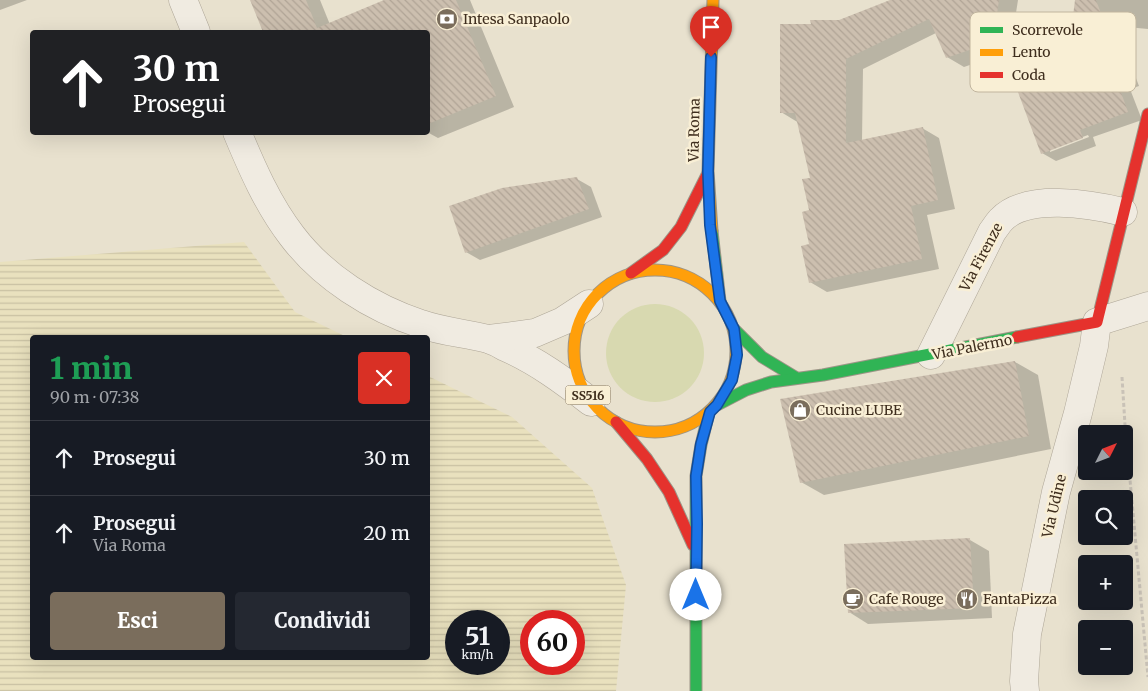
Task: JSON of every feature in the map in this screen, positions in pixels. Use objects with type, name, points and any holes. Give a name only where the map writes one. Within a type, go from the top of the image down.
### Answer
[{"type":"main road","name":"Via Roma","points":[[713,0],[708,171],[710,225],[720,301]]},
{"type":"main road","points":[[1097,322],[1148,114]]},
{"type":"main road","name":"Via Roma","points":[[630,273],[663,250],[680,228],[708,171]]},
{"type":"main road","name":"SS516","points":[[696,691],[696,476],[701,444],[713,408],[732,380],[737,355],[734,329],[720,301],[701,284],[679,273],[654,270],[630,273],[607,285],[589,304],[579,323],[574,344],[576,366],[591,402],[602,414],[616,422],[639,430],[664,432],[689,425],[713,408]]},
{"type":"main road","name":"Via Palermo","points":[[713,408],[741,392],[763,384],[931,355],[1097,322]]},
{"type":"main road","name":"Via Palermo","points":[[734,329],[745,344],[758,356],[778,370],[795,377]]},
{"type":"main road","name":"SS516","points":[[616,422],[647,459],[669,492],[696,551]]},
{"type":"street","points":[[183,0],[195,30]]},
{"type":"street","points":[[237,135],[268,200],[292,236],[316,262],[346,288],[392,313],[422,325],[489,340],[525,356],[555,374],[591,402]]},
{"type":"street","name":"Via Firenze","points":[[931,355],[992,232],[1002,218],[1019,208],[1045,203],[1068,203],[1123,212]]},
{"type":"street","points":[[489,340],[535,333],[563,321],[589,304]]},
{"type":"street","name":"Via Palermo","points":[[1097,322],[1148,306]]},
{"type":"street","name":"Via Udine","points":[[1025,691],[1027,634],[1056,492],[1078,413],[1094,346],[1097,322]]},
{"type":"path","points":[[1122,369],[1125,425],[1148,677]]},
{"type":"shaded area","points":[[244,242],[295,312],[343,335],[30,335],[30,660],[430,660],[430,377],[512,417],[592,488],[626,585],[616,691],[0,691],[0,262]]},
{"type":"green space","points":[[655,304],[674,308],[690,318],[700,334],[704,353],[700,372],[690,388],[674,398],[655,402],[636,398],[620,388],[610,372],[606,353],[610,334],[620,318],[636,308]]},
{"type":"building","points":[[250,0],[306,0],[317,28],[384,0],[456,0],[496,96],[430,123],[430,30],[262,30]]},
{"type":"building","points":[[890,0],[999,0],[997,12],[970,12],[970,50],[946,58],[929,19],[846,59],[846,143],[923,127],[938,200],[911,206],[922,259],[809,283],[801,246],[809,244],[802,212],[809,210],[802,179],[810,178],[795,113],[780,113],[780,24],[811,24],[810,20],[839,20]]},
{"type":"building","points":[[1075,0],[1096,0],[1100,12],[1074,12]]},
{"type":"building","points":[[1018,92],[1121,92],[1128,112],[1080,130],[1083,138],[1041,154]]},
{"type":"building","points":[[577,177],[589,209],[465,253],[449,206],[502,188]]},
{"type":"building","points":[[1015,361],[1029,436],[800,483],[780,399]]},
{"type":"building","points":[[970,538],[974,608],[848,613],[844,544]]},
{"type":"traffic: fast","points":[[712,231],[720,301]]},
{"type":"traffic: fast","points":[[734,329],[762,357],[795,377]]},
{"type":"traffic: fast","points":[[717,405],[746,390],[771,382],[823,375],[1017,337]]},
{"type":"traffic: fast","points":[[696,691],[696,476],[709,412]]},
{"type":"traffic: slow","points":[[712,231],[708,171],[713,0]]},
{"type":"traffic: slow","points":[[655,270],[686,276],[712,294],[730,320],[736,351],[730,382],[712,408],[686,426],[655,432],[624,426],[598,408],[580,382],[574,351],[580,320],[598,294],[624,276],[655,270]]},
{"type":"traffic: jam","points":[[1017,337],[1097,322],[1148,114]]},
{"type":"traffic: jam","points":[[631,273],[663,250],[681,227],[707,175]]},
{"type":"traffic: jam","points":[[616,422],[647,459],[669,492],[693,545]]},
{"type":"place","name":"Intesa Sanpaolo","points":[[447,19]]},
{"type":"place","name":"Cucine LUBE","points":[[800,410]]},
{"type":"place","name":"Cafe Rouge","points":[[853,599]]},
{"type":"place","name":"FantaPizza","points":[[967,599]]},
{"type":"route","points":[[696,595],[696,476],[701,444],[710,412],[717,405],[732,380],[737,355],[734,329],[720,301],[710,225],[708,171],[711,57]]}]
